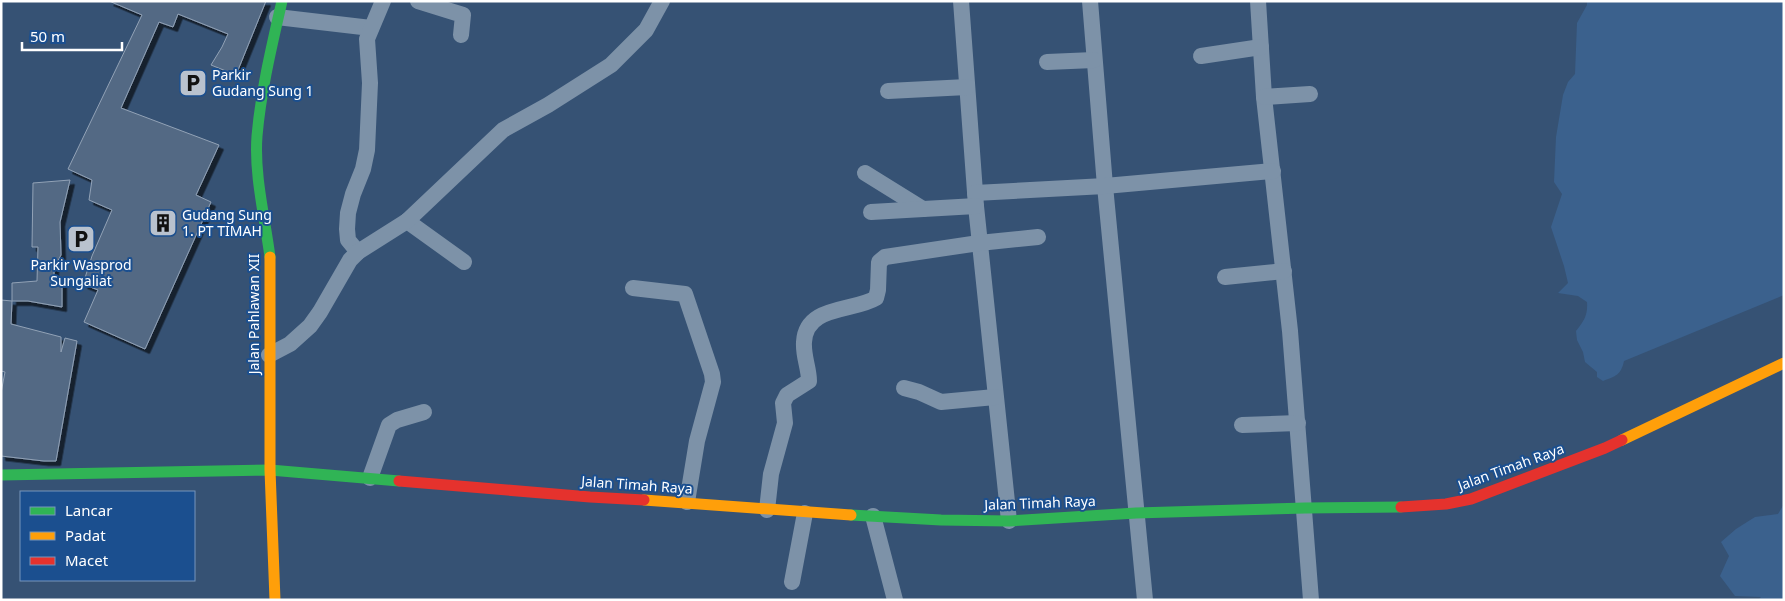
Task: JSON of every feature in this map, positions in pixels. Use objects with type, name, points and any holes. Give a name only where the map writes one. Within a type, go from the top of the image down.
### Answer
[{"type":"street","name":"Jalan Pahlawan XII","points":[[275,600],[270,470],[270,257],[257,164],[257,136],[277,17],[282,1]]},
{"type":"street","points":[[358,252],[348,240],[347,221],[353,194],[363,168],[367,150],[370,83],[367,39],[383,1]]},
{"type":"street","points":[[418,1],[462,15],[461,35]]},
{"type":"street","points":[[269,354],[290,344],[310,326],[350,260],[358,252],[407,221],[503,130],[610,65],[646,30],[662,1]]},
{"type":"street","points":[[961,1],[975,199],[1009,521]]},
{"type":"street","points":[[1090,1],[1105,186],[1145,600]]},
{"type":"street","points":[[1258,1],[1264,97],[1284,271],[1312,600]]},
{"type":"street","points":[[277,17],[371,28]]},
{"type":"street","points":[[1201,56],[1261,47]]},
{"type":"street","points":[[1047,62],[1094,60]]},
{"type":"street","points":[[888,90],[966,87]]},
{"type":"street","points":[[1264,97],[1310,94]]},
{"type":"street","points":[[871,212],[923,209],[975,199],[1273,170]]},
{"type":"street","points":[[865,173],[923,209]]},
{"type":"street","points":[[407,221],[464,262]]},
{"type":"street","points":[[767,510],[771,474],[785,426],[783,403],[787,395],[809,382],[804,344],[806,334],[813,321],[832,311],[876,298],[878,290],[878,264],[882,258],[979,242],[1038,237]]},
{"type":"street","points":[[1225,277],[1284,271]]},
{"type":"street","points":[[632,288],[685,294],[712,374],[712,382],[697,441],[687,502]]},
{"type":"street","name":"Jalan Timah Raya","points":[[1,475],[270,470],[590,497],[687,502],[805,513],[941,520],[1009,521],[1136,513],[1305,508],[1394,508],[1446,504],[1471,499],[1605,448],[1784,363]]},
{"type":"street","points":[[904,388],[941,402],[995,397]]},
{"type":"street","points":[[370,478],[389,424],[424,412]]},
{"type":"street","points":[[1242,425],[1298,423]]},
{"type":"street","points":[[792,582],[805,513]]},
{"type":"street","points":[[873,516],[895,600]]},
{"type":"water","points":[[1587,1],[1784,1],[1784,295],[1624,361],[1617,374],[1603,381],[1597,377],[1597,372],[1585,362],[1583,352],[1577,340],[1576,331],[1585,318],[1587,302],[1578,296],[1558,293],[1568,283],[1551,227],[1562,194],[1554,182],[1556,137],[1563,95],[1568,82],[1575,74],[1577,23],[1587,5]]},
{"type":"water","points":[[1784,504],[1784,600],[1758,600],[1761,597],[1735,596],[1720,576],[1729,556],[1721,542],[1736,529],[1755,517],[1778,514]]},
{"type":"building","name":"Gudang Sung 1. PT TIMAH","points":[[109,1],[266,1],[236,75],[211,65],[228,34],[178,14],[173,27],[159,22],[121,108],[219,145],[196,195],[211,202],[145,349],[84,322],[98,290],[83,284],[92,256],[112,210],[89,200],[92,180],[68,169],[142,15]]},
{"type":"building","points":[[70,180],[60,222],[61,255],[54,268],[54,283],[62,283],[62,307],[28,301],[12,301],[12,283],[37,281],[38,247],[32,247],[33,183]]},
{"type":"building","points":[[1,300],[12,301],[11,324],[61,337],[61,352],[65,338],[77,341],[56,461],[1,456],[1,393],[5,372],[1,371]]},
{"type":"traffic: fast","points":[[270,257],[258,181],[256,151],[264,85],[282,1]]},
{"type":"traffic: fast","points":[[1,475],[270,470],[399,481]]},
{"type":"traffic: fast","points":[[851,515],[941,520],[1009,521],[1136,513],[1401,507]]},
{"type":"traffic: slow","points":[[270,257],[270,470],[275,600]]},
{"type":"traffic: slow","points":[[1622,440],[1784,363]]},
{"type":"traffic: slow","points":[[644,500],[851,515]]},
{"type":"traffic: jam","points":[[1401,507],[1446,504],[1471,499],[1622,440]]},
{"type":"traffic: jam","points":[[399,481],[644,500]]},
{"type":"place","name":"Parkir Gudang Sung 1","points":[[193,83]]},
{"type":"place","name":"Gudang Sung 1. PT TIMAH","points":[[163,223]]},
{"type":"place","name":"Parkir Wasprod Sungaliat","points":[[81,239]]}]
